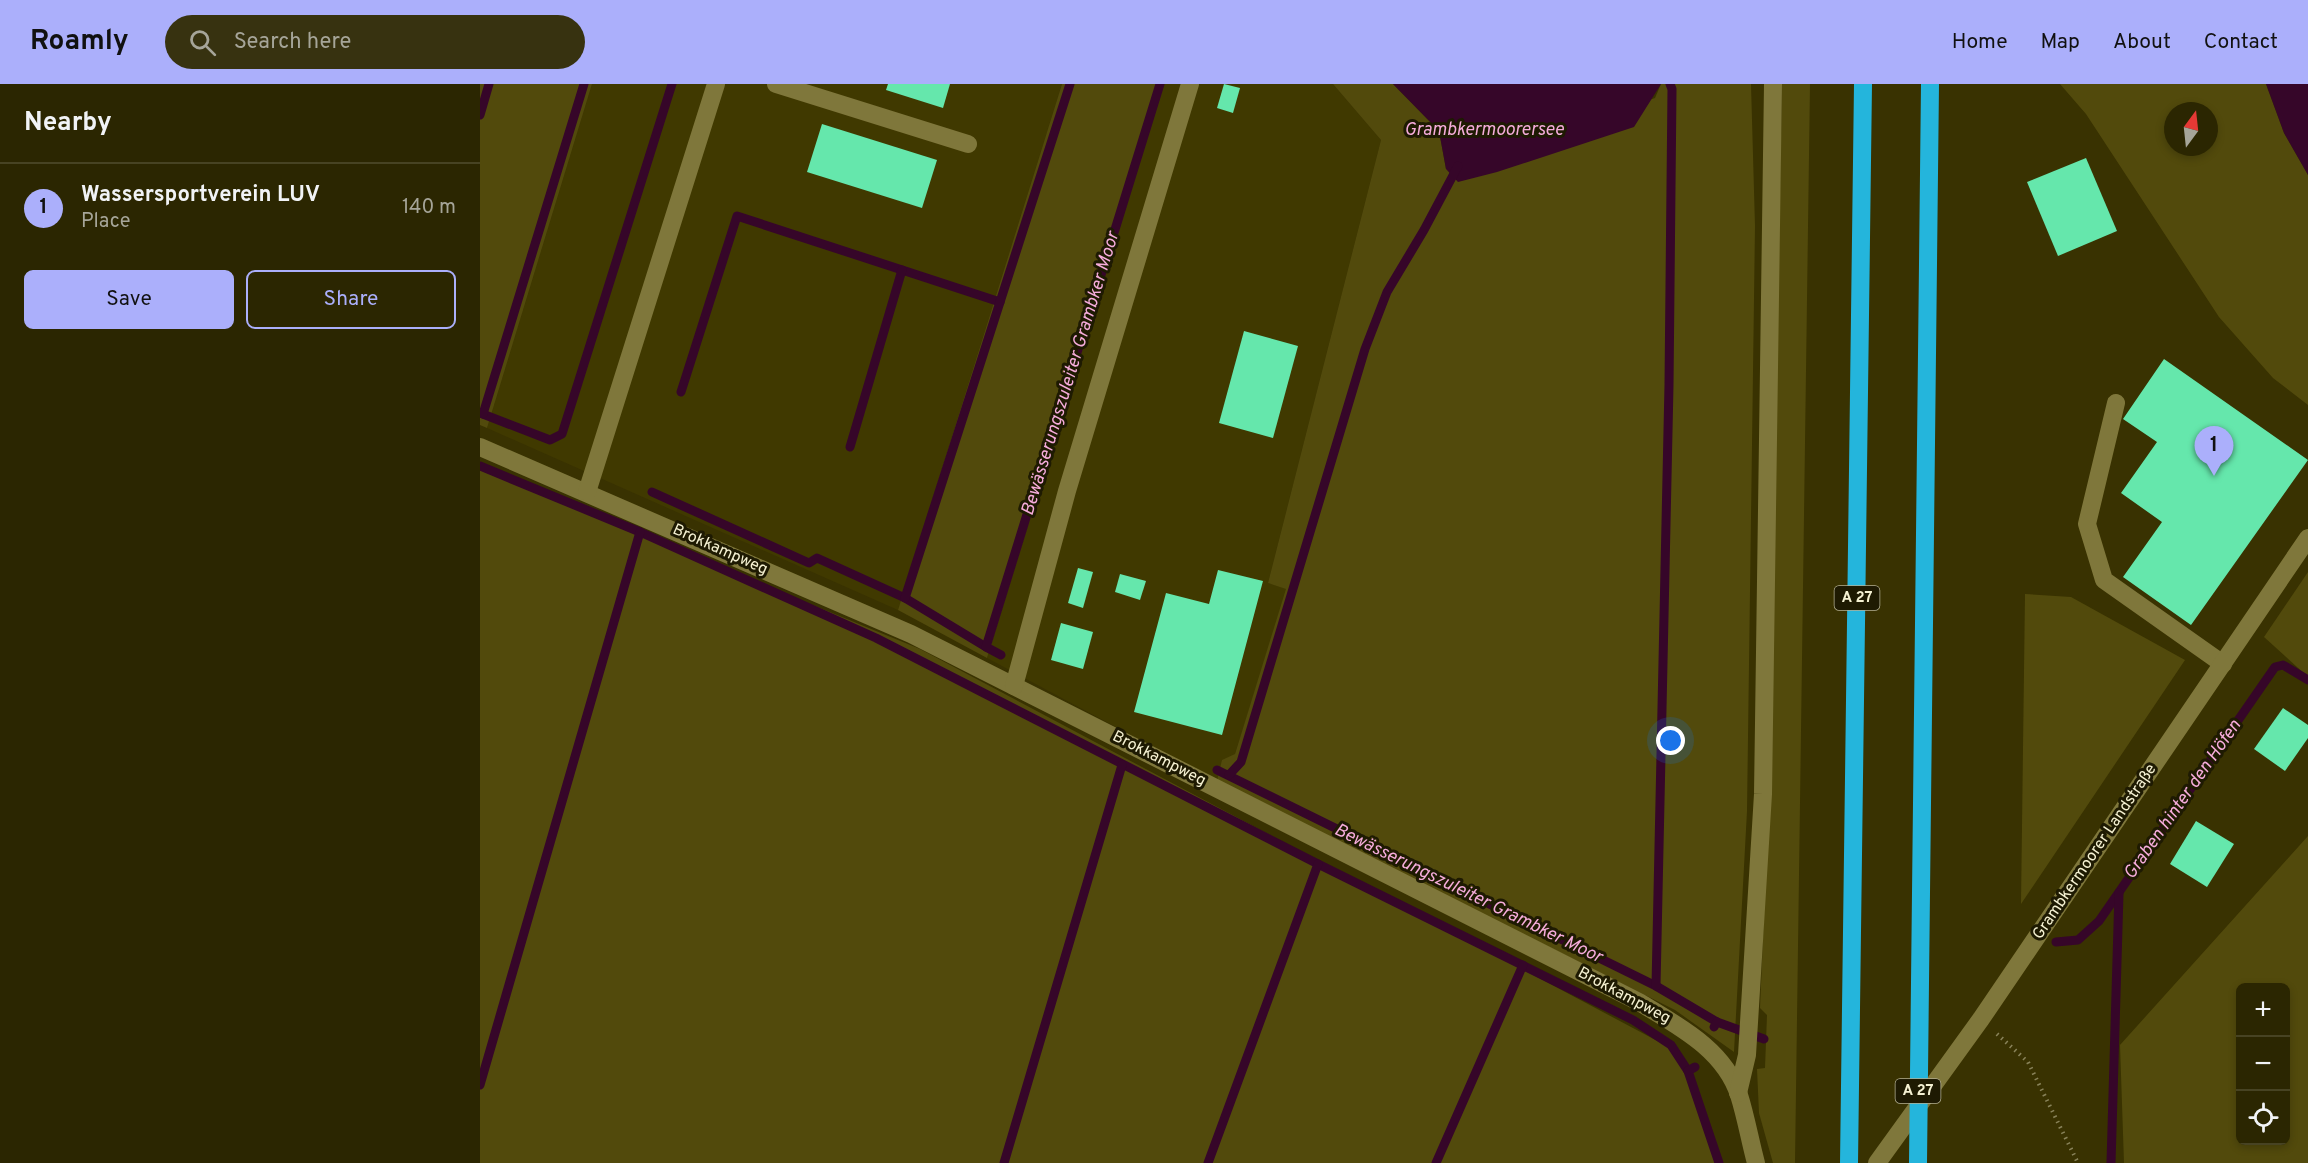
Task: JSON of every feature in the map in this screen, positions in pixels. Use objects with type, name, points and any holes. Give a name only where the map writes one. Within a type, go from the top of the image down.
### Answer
[{"type":"highway","name":"A 27","points":[[1849,1163],[1863,84]]},
{"type":"highway","name":"A 27","points":[[1918,1163],[1930,84]]},
{"type":"street","points":[[587,492],[716,84]]},
{"type":"street","points":[[776,84],[968,144]]},
{"type":"street","points":[[1014,686],[1066,491],[1190,84]]},
{"type":"street","points":[[1738,1093],[1747,1056],[1763,794],[1773,84]]},
{"type":"street","points":[[2116,403],[2087,524],[2104,580],[2223,664]]},
{"type":"street","name":"Brokkampweg","points":[[480,447],[911,634],[1639,1002],[1690,1033],[1727,1070],[1738,1093],[1756,1163]]},
{"type":"street","name":"Grambkermoorer Landstraße","points":[[1877,1163],[1981,1019],[2308,538]]},
{"type":"path","points":[[1981,1019],[2028,1062],[2078,1163]]},
{"type":"shaded area","points":[[480,84],[592,84],[487,428],[480,425]]},
{"type":"shaded area","points":[[592,84],[1062,84],[898,610],[487,428]]},
{"type":"shaded area","points":[[1062,84],[1164,84],[987,658],[898,610]]},
{"type":"shaded area","points":[[1164,84],[1333,84],[1381,140],[1268,583],[1287,589],[1235,754],[1217,781],[987,658]]},
{"type":"shaded area","points":[[1333,84],[1393,84],[1439,131],[1446,169],[1655,98],[1661,84],[1751,84],[1755,226],[1747,811],[1734,1052],[1675,1010],[1217,781],[1222,760],[1235,754],[1286,589],[1268,583],[1381,140]]},
{"type":"shaded area","points":[[1782,84],[1810,84],[1795,1163],[1773,1163],[1759,1113],[1757,1069],[1765,1068],[1767,1015],[1760,1008],[1769,796]]},
{"type":"shaded area","points":[[2060,84],[2266,84],[2284,133],[2308,175],[2308,405],[2273,378],[2219,317],[2086,114]]},
{"type":"shaded area","points":[[480,469],[920,649],[1680,1053],[1716,1163],[480,1163]]},
{"type":"shaded area","points":[[2308,572],[2308,677],[2264,637]]},
{"type":"shaded area","points":[[2025,594],[2071,597],[2185,660],[2021,904]]},
{"type":"shaded area","points":[[2308,836],[2308,1163],[2124,1163],[2120,1045]]},
{"type":"water","name":"Grambkermoorersee","points":[[1393,84],[1661,84],[1634,127],[1497,172],[1458,182],[1446,169],[1439,131]]},
{"type":"water","points":[[2266,84],[2308,84],[2308,175],[2284,133]]},
{"type":"building","points":[[888,84],[950,84],[943,108],[886,90]]},
{"type":"building","points":[[1224,84],[1240,88],[1233,113],[1217,108]]},
{"type":"building","points":[[822,124],[937,160],[922,208],[807,172]]},
{"type":"building","points":[[2086,158],[2117,231],[2058,256],[2027,182]]},
{"type":"building","points":[[1244,331],[1298,346],[1273,438],[1219,423]]},
{"type":"building","points":[[2164,359],[2308,460],[2191,625],[2123,577],[2162,522],[2121,493],[2157,442],[2123,419]]},
{"type":"building","points":[[1078,568],[1093,572],[1083,608],[1068,603]]},
{"type":"building","points":[[1218,570],[1263,581],[1222,735],[1134,712],[1166,593],[1209,604]]},
{"type":"building","points":[[1120,574],[1146,581],[1140,600],[1115,592]]},
{"type":"building","points":[[1061,623],[1093,632],[1083,669],[1051,660]]},
{"type":"building","points":[[2283,708],[2308,725],[2308,738],[2285,771],[2254,749]]},
{"type":"building","points":[[2196,821],[2234,844],[2207,887],[2170,864]]},
{"type":"waterway","points":[[480,115],[489,84]]},
{"type":"waterway","points":[[483,414],[584,84]]},
{"type":"waterway","points":[[480,413],[550,440],[562,434],[672,84]]},
{"type":"waterway","points":[[905,598],[1070,84]]},
{"type":"waterway","name":"Bewässerungszuleiter Grambker Moor","points":[[1001,655],[986,647],[1160,84]]},
{"type":"waterway","points":[[1656,986],[1669,385],[1672,89],[1670,84]]},
{"type":"waterway","points":[[1229,775],[1241,762],[1365,349],[1387,292],[1458,166]]},
{"type":"waterway","points":[[681,392],[737,216],[1000,302]]},
{"type":"waterway","points":[[850,447],[902,270]]},
{"type":"waterway","points":[[480,466],[640,532],[876,638],[1318,864],[1633,1020],[1671,1045],[1688,1071]]},
{"type":"waterway","points":[[652,492],[809,563],[817,558],[905,598],[986,647]]},
{"type":"waterway","points":[[480,1085],[640,532]]},
{"type":"waterway","name":"Graben hinter den Höfen","points":[[2056,942],[2078,940],[2099,921],[2275,667],[2283,665],[2308,680]]},
{"type":"waterway","points":[[1004,1163],[1122,765]]},
{"type":"waterway","name":"Bewässerungszuleiter Grambker Moor","points":[[1217,770],[1656,986],[1717,1022]]},
{"type":"waterway","points":[[1208,1163],[1318,864]]},
{"type":"waterway","points":[[2111,1163],[2119,893]]},
{"type":"waterway","points":[[1436,1163],[1523,965]]},
{"type":"waterway","name":"Graben hinter den Höfen","points":[[1714,1027],[1717,1022],[1764,1039]]},
{"type":"waterway","name":"Graben hinter den Höfen","points":[[1695,1067],[1688,1071],[1719,1163]]},
{"type":"place","name":"Wassersportverein LUV","points":[[2214,476]]}]
